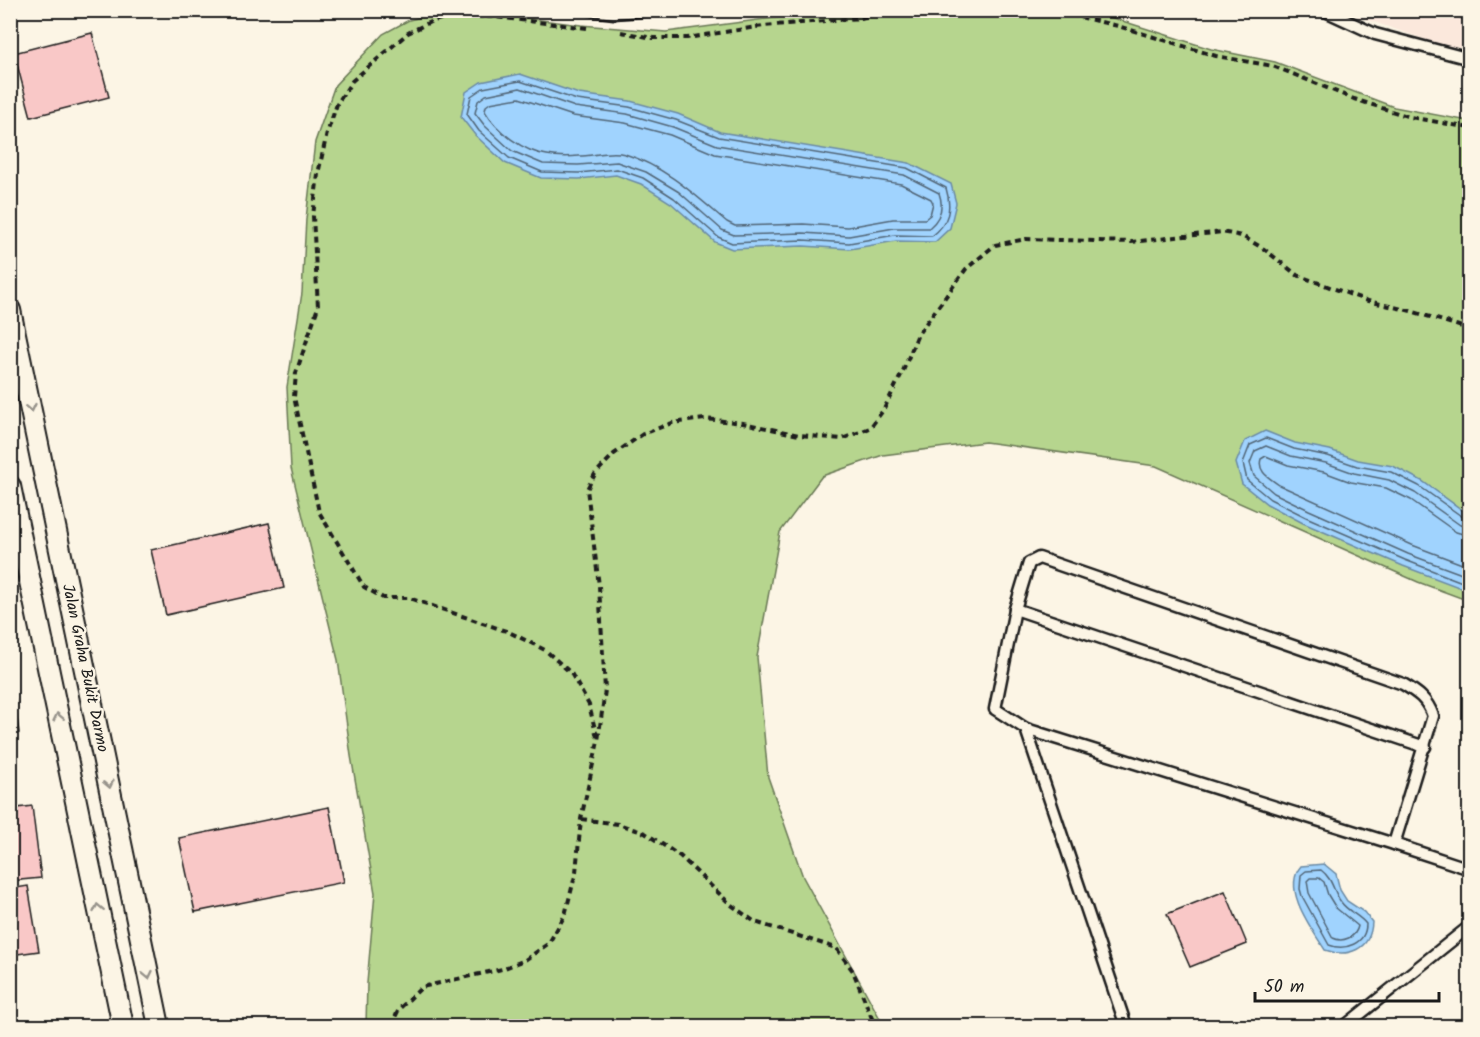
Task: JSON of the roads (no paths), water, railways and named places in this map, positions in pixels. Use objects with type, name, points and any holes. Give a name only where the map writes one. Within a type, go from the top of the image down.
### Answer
[{"type":"street","name":"Jalan Graha Bukit Darmo","points":[[10,310],[159,1026]]},
{"type":"street","points":[[10,486],[123,1026]]},
{"type":"lane","points":[[592,10],[614,14],[651,10]]},
{"type":"lane","points":[[1323,10],[1376,34],[1470,59]]},
{"type":"lane","points":[[1394,844],[1433,716],[1429,705],[1421,695],[1403,684],[1052,561],[1040,558],[1029,563],[1016,609],[995,709],[1026,729],[1470,869]]},
{"type":"lane","points":[[1016,609],[1425,747]]},
{"type":"lane","points":[[1026,729],[1126,1026]]},
{"type":"lane","points":[[1345,1026],[1470,926]]},
{"type":"water","points":[[520,74],[579,94],[630,101],[678,114],[720,132],[909,163],[951,184],[956,203],[950,228],[935,242],[896,241],[850,249],[803,246],[732,249],[715,242],[671,203],[641,184],[616,175],[579,179],[541,178],[505,163],[475,135],[461,117],[466,92],[481,82]]},
{"type":"water","points":[[1265,431],[1295,443],[1330,450],[1358,460],[1393,466],[1422,481],[1469,515],[1469,591],[1403,566],[1303,523],[1267,504],[1242,484],[1236,463],[1245,441]]},
{"type":"water","points":[[1324,864],[1336,874],[1340,890],[1347,901],[1364,912],[1372,922],[1371,932],[1363,945],[1350,952],[1325,950],[1306,920],[1296,897],[1294,886],[1301,866]]}]
